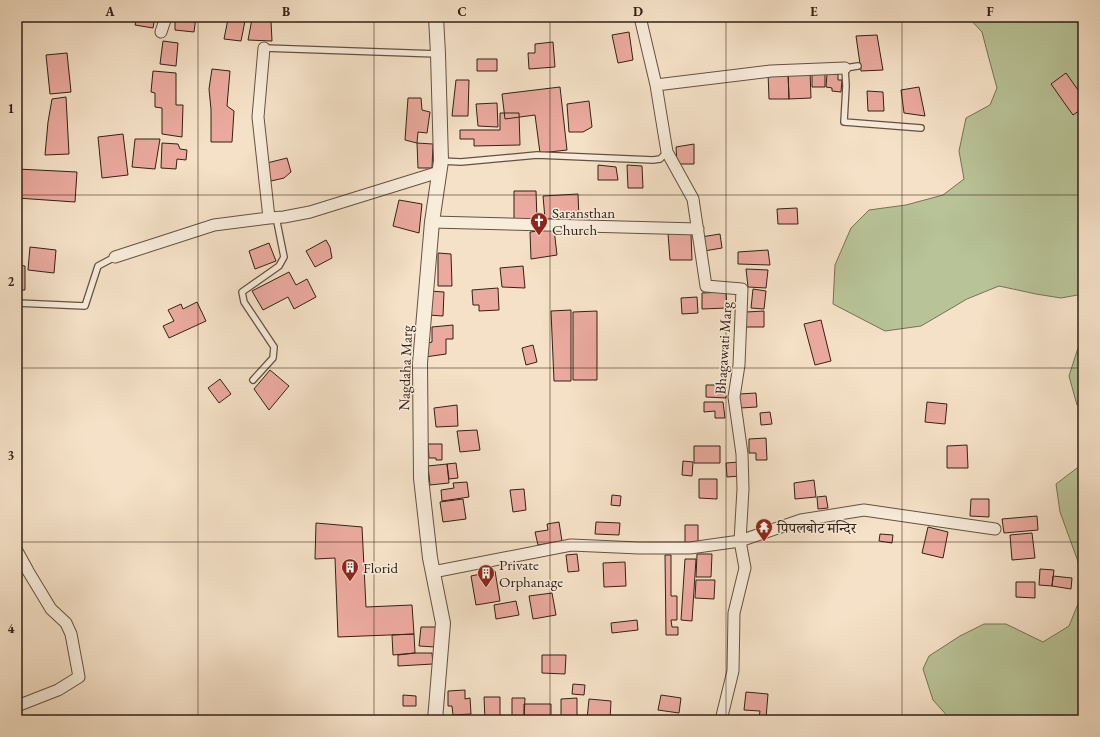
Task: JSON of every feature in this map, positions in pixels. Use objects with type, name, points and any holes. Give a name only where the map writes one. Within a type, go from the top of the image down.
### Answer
[{"type":"street","points":[[161,32],[166,17]]},
{"type":"street","name":"Nagdaha Marg","points":[[435,720],[443,622],[430,558],[421,478],[420,363],[432,222],[440,166],[436,17]]},
{"type":"street","name":"Bhagawati Marg","points":[[640,17],[656,85],[667,152],[694,199],[706,286],[742,290],[739,365],[734,398],[742,454],[743,489],[740,541],[745,568],[734,613],[733,671],[721,720]]},
{"type":"street","points":[[264,48],[258,117],[272,218]]},
{"type":"street","points":[[656,85],[771,71],[845,68]]},
{"type":"street","points":[[115,257],[214,225],[284,217],[310,212],[440,166]]},
{"type":"street","points":[[432,222],[698,229]]},
{"type":"street","points":[[433,572],[571,545],[639,548],[690,548],[740,541],[801,520],[864,510],[995,529]]},
{"type":"street","points":[[17,550],[51,609],[66,623],[71,634],[79,677],[58,690],[17,706]]},
{"type":"lane","points":[[264,48],[438,54]]},
{"type":"lane","points":[[858,66],[845,68],[846,86],[844,122],[921,128]]},
{"type":"lane","points":[[440,166],[461,162],[537,156],[653,160],[660,159],[667,152]]},
{"type":"lane","points":[[253,380],[273,358],[274,347],[244,302],[242,292],[278,266],[284,257],[272,218]]},
{"type":"lane","points":[[17,304],[85,306],[98,266],[115,257]]},
{"type":"green space","points":[[968,17],[1083,17],[1083,294],[1061,298],[999,286],[967,299],[921,326],[885,331],[833,304],[835,265],[851,228],[869,210],[906,205],[943,195],[964,179],[959,151],[966,118],[990,105],[997,88],[982,32]]},
{"type":"green space","points":[[1083,347],[1083,408],[1077,405],[1069,376],[1078,348]]},
{"type":"green space","points":[[1083,463],[1083,720],[992,720],[993,717],[981,720],[951,720],[933,700],[923,669],[929,656],[960,636],[984,624],[1006,624],[1043,642],[1069,626],[1078,604],[1081,587],[1080,567],[1060,512],[1056,484]]},
{"type":"building","points":[[137,17],[155,17],[153,28],[135,25]]},
{"type":"building","points":[[175,17],[196,17],[194,32],[175,30]]},
{"type":"building","points":[[673,17],[692,17],[692,19],[674,21]]},
{"type":"building","points":[[228,19],[245,21],[241,41],[224,39]]},
{"type":"building","points":[[252,19],[271,21],[272,41],[248,40]]},
{"type":"building","points":[[629,32],[633,60],[618,63],[612,35]]},
{"type":"building","points":[[877,35],[883,70],[861,71],[856,36]]},
{"type":"building","points":[[163,41],[178,43],[176,66],[160,64]]},
{"type":"building","points":[[553,42],[555,67],[529,69],[528,53],[535,53],[535,44]]},
{"type":"building","points":[[67,53],[71,92],[50,94],[46,55]]},
{"type":"building","points":[[477,59],[497,59],[497,71],[477,71]]},
{"type":"building","points":[[212,69],[230,71],[227,106],[234,111],[232,142],[211,142],[211,109],[209,89]]},
{"type":"building","points":[[812,70],[825,70],[825,87],[812,87]]},
{"type":"building","points":[[153,71],[176,73],[176,105],[183,105],[182,137],[162,134],[162,108],[155,107],[155,93],[151,92]]},
{"type":"building","points":[[788,71],[810,71],[811,98],[789,99]]},
{"type":"building","points":[[788,71],[789,99],[769,99],[768,72]]},
{"type":"building","points":[[1066,73],[1083,97],[1083,108],[1073,115],[1051,84]]},
{"type":"building","points":[[827,74],[838,74],[838,80],[842,80],[841,92],[832,91],[832,88],[826,87]]},
{"type":"building","points":[[456,80],[469,80],[468,116],[452,116]]},
{"type":"building","points":[[560,87],[567,150],[540,153],[535,115],[505,119],[502,94]]},
{"type":"building","points":[[919,87],[925,116],[904,113],[901,90]]},
{"type":"building","points":[[867,91],[883,92],[884,111],[868,111]]},
{"type":"building","points":[[66,97],[69,154],[45,155],[52,99]]},
{"type":"building","points":[[408,98],[421,98],[422,110],[430,112],[427,133],[418,132],[417,143],[405,140]]},
{"type":"building","points":[[589,101],[592,127],[583,132],[569,132],[567,104]]},
{"type":"building","points":[[497,103],[498,127],[478,126],[476,104]]},
{"type":"building","points":[[500,113],[519,113],[520,145],[474,146],[474,139],[460,139],[460,130],[500,130]]},
{"type":"building","points":[[123,134],[128,175],[102,178],[98,137]]},
{"type":"building","points":[[135,139],[160,139],[155,169],[132,167]]},
{"type":"building","points":[[162,143],[178,144],[180,149],[187,150],[186,160],[177,159],[176,169],[161,168]]},
{"type":"building","points":[[417,143],[433,144],[432,168],[418,168]]},
{"type":"building","points":[[694,144],[694,164],[677,164],[676,147]]},
{"type":"building","points":[[287,158],[291,172],[284,178],[271,181],[267,163]]},
{"type":"building","points":[[598,165],[616,167],[618,180],[598,180]]},
{"type":"building","points":[[627,165],[642,166],[643,188],[628,188]]},
{"type":"building","points":[[17,169],[77,172],[75,202],[17,198]]},
{"type":"building","points":[[514,191],[536,191],[537,220],[514,219]]},
{"type":"building","points":[[578,194],[579,218],[545,219],[543,196]]},
{"type":"building","points":[[399,200],[422,204],[419,233],[393,226]]},
{"type":"building","points":[[797,208],[798,224],[778,224],[777,209]]},
{"type":"building","points":[[554,229],[557,255],[531,259],[530,232]]},
{"type":"building","points":[[668,233],[691,234],[692,260],[670,260]]},
{"type":"building","points":[[720,234],[722,248],[704,251],[701,237]]},
{"type":"building","points":[[326,240],[330,247],[332,258],[315,267],[306,251]]},
{"type":"building","points":[[269,243],[276,261],[255,269],[249,251]]},
{"type":"building","points":[[30,247],[56,250],[54,273],[28,270]]},
{"type":"building","points":[[768,250],[770,265],[738,264],[738,252]]},
{"type":"building","points":[[438,253],[451,254],[452,286],[438,286]]},
{"type":"building","points":[[17,265],[25,266],[25,290],[17,290]]},
{"type":"building","points":[[523,266],[525,288],[502,287],[500,268]]},
{"type":"building","points":[[746,269],[768,270],[766,288],[748,287]]},
{"type":"building","points":[[289,272],[296,285],[307,279],[316,297],[294,309],[288,297],[263,310],[252,291]]},
{"type":"building","points":[[498,288],[499,310],[479,311],[479,305],[473,305],[472,290]]},
{"type":"building","points":[[753,289],[766,291],[764,309],[751,308]]},
{"type":"building","points":[[429,291],[444,292],[443,316],[428,315]]},
{"type":"building","points":[[726,292],[727,308],[702,309],[702,293]]},
{"type":"building","points":[[697,297],[698,313],[682,314],[681,298]]},
{"type":"building","points":[[197,302],[206,321],[169,338],[163,326],[174,321],[168,310],[181,304],[183,309]]},
{"type":"building","points":[[571,310],[571,381],[554,381],[551,311]]},
{"type":"building","points":[[597,311],[597,380],[573,380],[573,312]]},
{"type":"building","points":[[764,311],[764,327],[746,327],[746,312]]},
{"type":"building","points":[[821,320],[831,361],[815,365],[804,324]]},
{"type":"building","points":[[453,325],[453,339],[446,339],[446,354],[425,357],[425,344],[432,342],[432,327]]},
{"type":"building","points":[[533,345],[537,362],[526,365],[522,348]]},
{"type":"building","points":[[270,370],[289,386],[269,410],[254,389]]},
{"type":"building","points":[[220,379],[231,394],[219,403],[208,388]]},
{"type":"building","points":[[706,385],[726,385],[726,398],[706,397]]},
{"type":"building","points":[[756,393],[757,407],[740,408],[739,394]]},
{"type":"building","points":[[704,402],[723,402],[725,418],[715,418],[715,411],[704,412]]},
{"type":"building","points":[[927,402],[947,404],[945,424],[925,422]]},
{"type":"building","points":[[457,405],[458,426],[436,427],[434,408]]},
{"type":"building","points":[[770,412],[772,424],[761,425],[760,413]]},
{"type":"building","points":[[477,430],[480,450],[460,452],[457,431]]},
{"type":"building","points":[[766,438],[767,460],[756,460],[756,453],[749,453],[749,439]]},
{"type":"building","points":[[428,444],[442,444],[442,460],[429,458]]},
{"type":"building","points":[[967,445],[968,468],[947,468],[947,446]]},
{"type":"building","points":[[694,446],[720,446],[720,463],[694,463]]},
{"type":"building","points":[[683,461],[693,462],[692,476],[682,475]]},
{"type":"building","points":[[739,462],[740,476],[727,477],[726,463]]},
{"type":"building","points":[[456,463],[458,478],[449,479],[447,464]]},
{"type":"building","points":[[447,464],[449,483],[430,485],[428,466]]},
{"type":"building","points":[[699,479],[717,479],[717,499],[699,498]]},
{"type":"building","points":[[814,480],[816,497],[795,499],[794,483]]},
{"type":"building","points":[[467,482],[469,497],[442,501],[441,490],[454,488],[453,483]]},
{"type":"building","points":[[524,489],[526,510],[513,512],[510,490]]},
{"type":"building","points":[[612,495],[621,496],[620,506],[611,505]]},
{"type":"building","points":[[826,496],[828,508],[818,509],[817,497]]},
{"type":"building","points":[[463,499],[466,519],[443,522],[440,502]]},
{"type":"building","points":[[971,499],[989,499],[989,517],[970,516]]},
{"type":"building","points":[[1037,516],[1038,530],[1004,533],[1002,519]]},
{"type":"building","points":[[559,522],[562,541],[538,545],[535,532],[548,530],[547,524]]},
{"type":"building","points":[[596,522],[620,523],[619,535],[595,534]]},
{"type":"building","name":"Florid","points":[[316,523],[362,527],[366,607],[412,605],[414,634],[338,637],[335,558],[315,559]]},
{"type":"building","points":[[685,525],[698,525],[698,545],[685,545]]},
{"type":"building","points":[[928,527],[948,532],[943,558],[922,553]]},
{"type":"building","points":[[1032,533],[1035,558],[1012,560],[1010,535]]},
{"type":"building","points":[[880,534],[893,535],[892,543],[879,541]]},
{"type":"building","points":[[577,554],[579,571],[568,572],[566,555]]},
{"type":"building","points":[[697,554],[712,554],[711,577],[696,577]]},
{"type":"building","points":[[665,555],[671,555],[671,596],[677,596],[677,620],[671,620],[672,627],[678,627],[678,635],[666,635]]},
{"type":"building","points":[[685,559],[696,559],[692,621],[681,620]]},
{"type":"building","points":[[625,562],[626,586],[604,587],[603,563]]},
{"type":"building","points":[[1040,569],[1054,570],[1052,586],[1039,585]]},
{"type":"building","name":"Private Orphanage","points":[[495,571],[500,601],[476,605],[471,576]]},
{"type":"building","points":[[1053,576],[1072,578],[1071,589],[1052,586]]},
{"type":"building","points":[[696,580],[715,580],[714,599],[695,598]]},
{"type":"building","points":[[1016,582],[1035,582],[1035,598],[1016,597]]},
{"type":"building","points":[[552,593],[556,615],[533,619],[529,596]]},
{"type":"building","points":[[516,601],[519,615],[496,619],[494,605]]},
{"type":"building","points":[[637,620],[638,630],[612,633],[611,623]]},
{"type":"building","points":[[421,627],[436,627],[435,647],[419,646]]},
{"type":"building","points":[[414,634],[415,653],[393,655],[392,635]]},
{"type":"building","points":[[432,653],[433,664],[398,666],[398,655]]},
{"type":"building","points":[[542,655],[566,655],[565,674],[542,673]]},
{"type":"building","points":[[573,684],[585,685],[584,695],[572,694]]},
{"type":"building","points":[[465,690],[465,699],[470,698],[471,714],[453,715],[452,706],[448,706],[448,691]]},
{"type":"building","points":[[746,692],[768,694],[766,718],[759,718],[760,711],[744,710]]},
{"type":"building","points":[[403,695],[416,696],[416,706],[403,706]]},
{"type":"building","points":[[661,695],[681,698],[679,713],[658,710]]},
{"type":"building","points":[[484,697],[500,697],[500,720],[485,720]]},
{"type":"building","points":[[512,698],[525,698],[524,719],[512,718]]},
{"type":"building","points":[[577,698],[577,720],[561,720],[561,699]]},
{"type":"building","points":[[589,699],[611,701],[610,720],[587,719]]},
{"type":"building","points":[[524,704],[551,704],[551,720],[524,719]]},
{"type":"place","name":"Saransthan Church","points":[[539,236]]},
{"type":"place","name":"पिपलबोट मन्दिर","points":[[764,542]]},
{"type":"place","name":"Florid","points":[[350,582]]},
{"type":"place","name":"Private Orphanage","points":[[486,588]]}]
